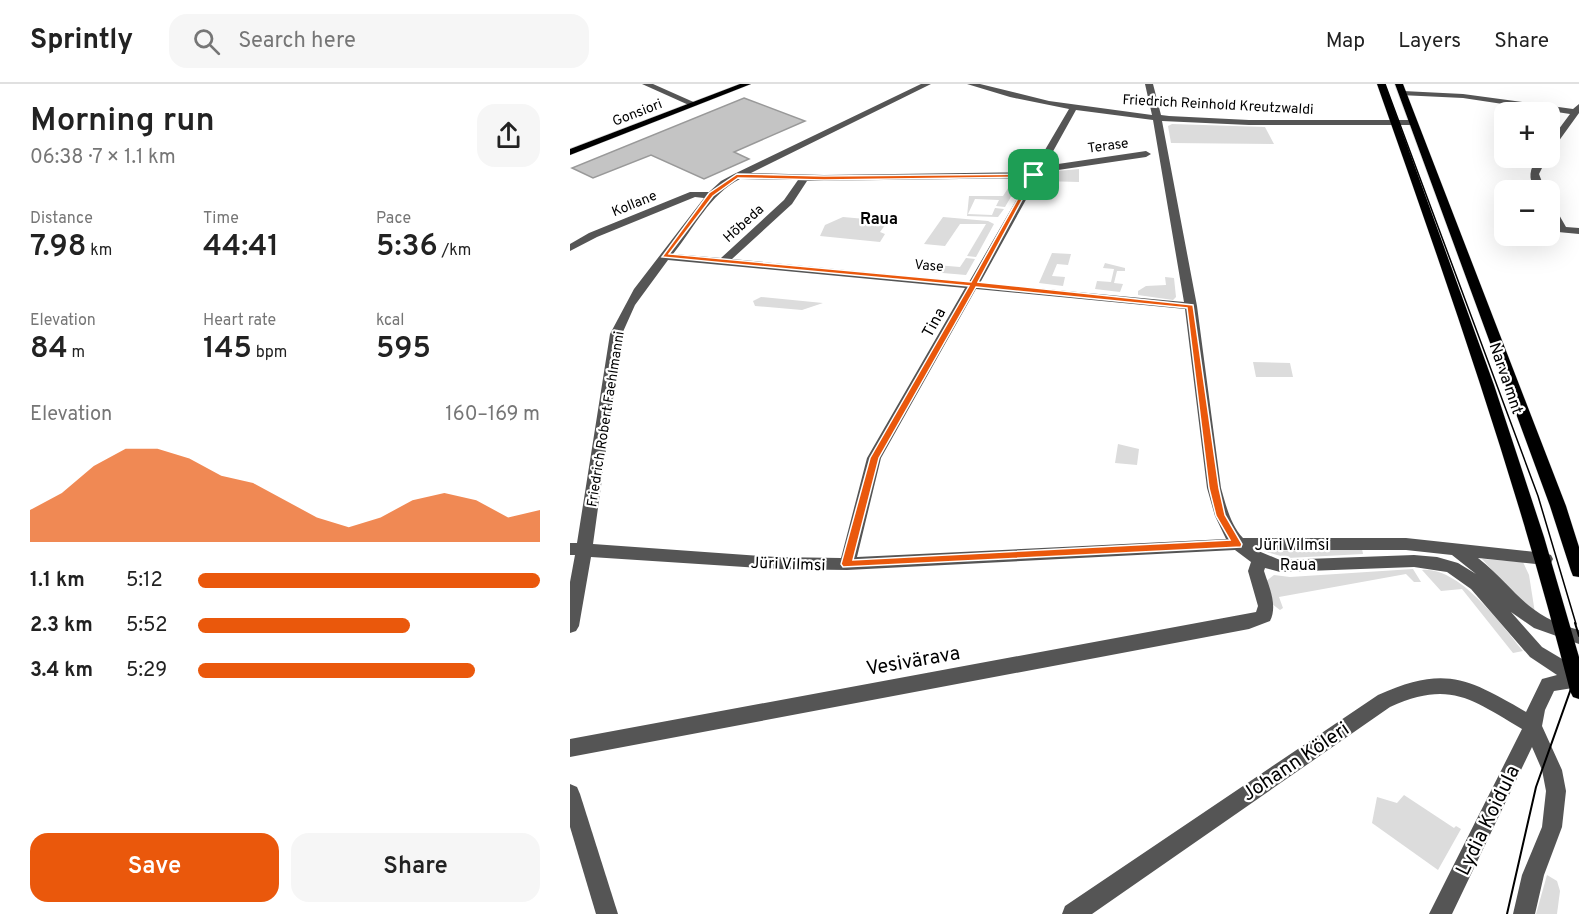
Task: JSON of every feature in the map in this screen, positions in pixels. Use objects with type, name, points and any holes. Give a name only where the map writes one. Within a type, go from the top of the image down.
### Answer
[{"type":"main road","name":"Gonsiori","points":[[570,152],[747,84]]},
{"type":"main road","name":"Narva mnt","points":[[1381,84],[1504,429],[1545,559],[1572,635],[1578,683]]},
{"type":"main road","name":"Narva mnt","points":[[1401,88],[1558,507],[1579,571]]},
{"type":"street","points":[[646,84],[694,104]]},
{"type":"street","name":"Friedrich Robert Faehlmanni","points":[[570,626],[577,550],[616,333],[633,299],[651,271],[711,195],[737,176],[927,84]]},
{"type":"street","name":"Friedrich Reinhold Kreutzwaldi","points":[[971,84],[1074,107],[1157,117],[1288,123],[1413,122]]},
{"type":"street","name":"Raua","points":[[1149,84],[1191,306],[1214,488],[1221,516],[1237,544],[1260,561],[1280,566],[1413,561],[1433,562],[1452,567],[1477,584],[1536,652],[1578,683]]},
{"type":"street","points":[[1401,88],[1577,109],[1560,133]]},
{"type":"street","name":"Tina","points":[[847,564],[874,458],[1074,107]]},
{"type":"street","name":"Terase","points":[[737,176],[804,178],[1036,171],[1146,153]]},
{"type":"street","name":"Hõbeda","points":[[724,261],[788,202],[804,178]]},
{"type":"street","name":"Kollane","points":[[570,248],[593,235],[694,194],[711,195]]},
{"type":"street","points":[[1560,226],[1562,230],[1579,231]]},
{"type":"street","name":"Vase","points":[[664,256],[1191,306]]},
{"type":"street","name":"Jüri Vilmsi","points":[[577,550],[776,563],[847,564],[1237,544],[1406,544],[1436,545],[1456,551],[1545,559]]},
{"type":"street","points":[[1456,551],[1479,565],[1528,616],[1542,625],[1572,635]]},
{"type":"street","name":"Vesivärava","points":[[570,748],[1249,622],[1264,616],[1266,606],[1256,571],[1260,561]]},
{"type":"street","name":"Johann Köleri","points":[[1073,914],[1383,701],[1408,688],[1433,683],[1454,685],[1484,696],[1533,726]]},
{"type":"street","name":"Lydia Koidula","points":[[1440,914],[1533,726],[1536,709],[1548,685],[1578,683]]},
{"type":"street","points":[[1524,914],[1533,875],[1552,827],[1556,790],[1552,770],[1533,726]]},
{"type":"street","points":[[570,794],[607,914]]},
{"type":"shaded area","points":[[1172,124],[1265,127],[1274,144],[1171,143],[1168,126]]},
{"type":"shaded area","points":[[1079,169],[1079,182],[1042,181],[1047,172]]},
{"type":"shaded area","points":[[1014,179],[1019,183],[1005,207],[996,206],[999,200],[975,199],[968,214],[992,215],[995,208],[1004,209],[998,217],[967,216],[969,196],[1003,196]]},
{"type":"shaded area","points":[[843,217],[888,221],[880,232],[885,234],[880,242],[820,236],[825,225]]},
{"type":"shaded area","points":[[943,217],[988,221],[994,224],[976,257],[967,256],[986,224],[960,224],[945,246],[924,244]]},
{"type":"shaded area","points":[[1052,253],[1071,254],[1068,265],[1057,264],[1052,276],[1065,277],[1063,286],[1039,283]]},
{"type":"shaded area","points":[[966,258],[975,259],[966,275],[931,272],[936,265],[960,267]]},
{"type":"shaded area","points":[[1105,263],[1125,268],[1125,271],[1117,271],[1114,283],[1123,284],[1120,292],[1095,289],[1097,281],[1111,282],[1114,269],[1103,268]]},
{"type":"shaded area","points":[[1165,277],[1174,278],[1176,297],[1173,300],[1138,295],[1138,291],[1146,286],[1166,285]]},
{"type":"shaded area","points":[[761,297],[823,303],[802,310],[755,306],[753,301]]},
{"type":"shaded area","points":[[1253,362],[1290,363],[1293,377],[1256,377]]},
{"type":"shaded area","points":[[1118,444],[1139,449],[1137,465],[1115,463]]},
{"type":"shaded area","points":[[1362,549],[1363,554],[1288,558],[1263,551]]},
{"type":"shaded area","points":[[1482,559],[1523,562],[1529,575],[1535,613],[1520,601]]},
{"type":"shaded area","points":[[1413,569],[1421,582],[1414,582],[1406,574],[1279,597],[1283,608],[1280,610],[1272,604],[1265,582],[1274,575],[1290,577]]},
{"type":"shaded area","points":[[1422,570],[1436,571],[1465,587],[1492,613],[1523,651],[1513,653],[1462,589],[1441,591]]},
{"type":"shaded area","points":[[1404,795],[1454,828],[1456,826],[1461,829],[1438,870],[1372,823],[1377,797],[1397,803]]},
{"type":"shaded area","points":[[1547,875],[1557,881],[1560,891],[1557,914],[1536,914]]},
{"type":"building","points":[[744,98],[805,121],[734,152],[749,159],[704,179],[651,155],[593,178],[572,168]]},
{"type":"tram line","points":[[1385,84],[1538,496],[1576,624]]},
{"type":"tram line","points":[[1575,623],[1579,636]]},
{"type":"tram line","points":[[1507,914],[1536,787],[1579,666]]},
{"type":"district","name":"Raua","points":[[879,218]]},
{"type":"route","points":[[1034,175],[824,178],[737,176],[724,183],[711,195],[664,256],[724,261],[858,274],[973,284],[1127,298],[1191,306],[1214,488],[1225,527],[1237,544],[847,564],[874,458],[902,411],[969,291],[973,284],[977,278],[1034,175]]}]
